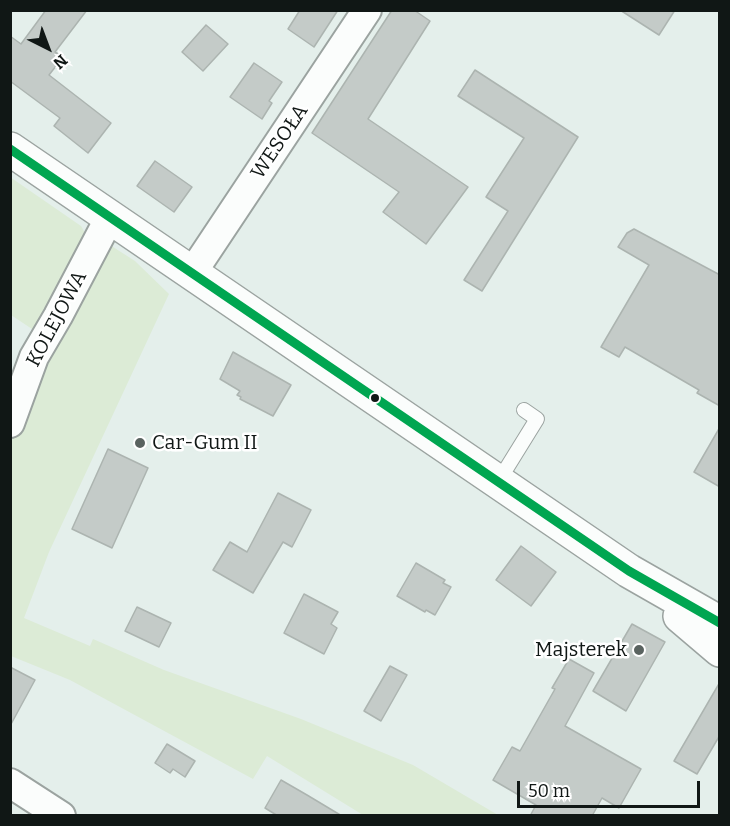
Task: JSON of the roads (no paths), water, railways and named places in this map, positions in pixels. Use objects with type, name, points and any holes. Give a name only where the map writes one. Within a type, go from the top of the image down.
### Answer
[{"type":"street","name":"WESOŁA","points":[[192,273],[367,10]]},
{"type":"street","points":[[10,149],[629,571],[720,623]]},
{"type":"street","name":"KOLEJOWA","points":[[10,423],[34,357],[110,217]]},
{"type":"street","points":[[629,571],[720,650]]},
{"type":"street","points":[[10,783],[61,816]]},
{"type":"lane","points":[[498,482],[537,419],[524,410]]},
{"type":"place","name":"Car-Gum II","points":[[140,443]]},
{"type":"place","name":"Majsterek","points":[[639,650]]}]
